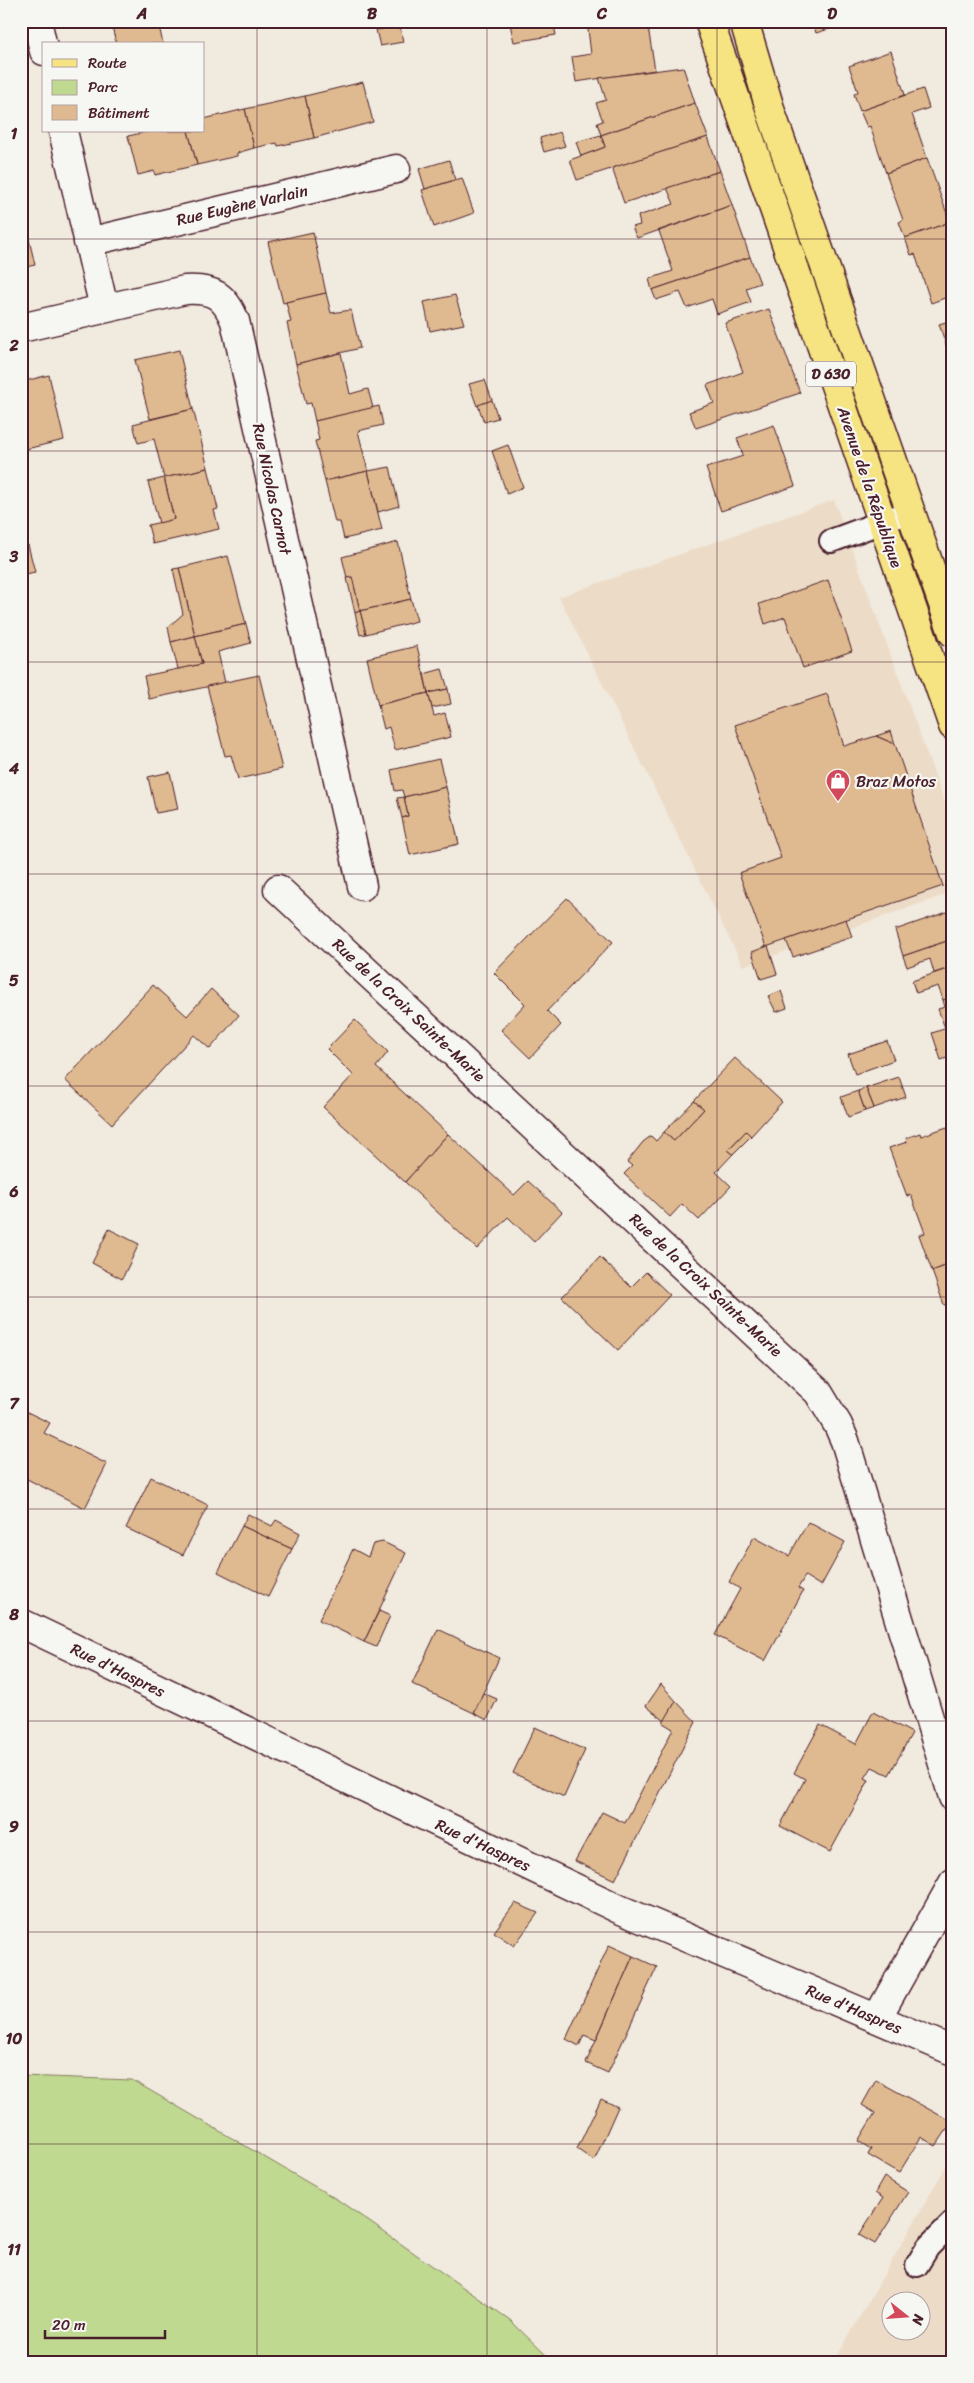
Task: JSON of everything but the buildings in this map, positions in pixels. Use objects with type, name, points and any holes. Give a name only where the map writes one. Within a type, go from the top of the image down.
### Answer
[{"type":"main road","name":"Avenue de la République","points":[[709,21],[953,726]]},
{"type":"main road","name":"Avenue de la République","points":[[744,21],[771,112],[909,512],[953,633]]},
{"type":"street","points":[[37,21],[42,42]]},
{"type":"street","points":[[62,132],[104,308]]},
{"type":"street","name":"Rue Eugène Varlain","points":[[88,242],[396,169]]},
{"type":"street","name":"Rue Nicolas Carnot","points":[[21,328],[104,308],[197,289],[221,297],[230,307],[235,321],[362,886]]},
{"type":"street","name":"Rue de la Croix Sainte-Marie","points":[[278,889],[818,1392],[834,1416],[845,1441],[953,1797]]},
{"type":"street","name":"Rue d'Haspres","points":[[21,1623],[619,1909],[953,2051]]},
{"type":"street","points":[[877,2018],[953,1883]]},
{"type":"lane","points":[[831,541],[909,512]]},
{"type":"lane","points":[[917,2265],[928,2247],[953,2222]]},
{"type":"shaded area","points":[[834,500],[953,825],[953,892],[743,966],[559,597]]},
{"type":"shaded area","points":[[953,2154],[953,2362],[834,2362]]},
{"type":"green space","points":[[21,2076],[132,2080],[338,2200],[510,2320],[553,2362],[21,2362]]},
{"type":"place","name":"Braz Motos","points":[[838,802]]}]
